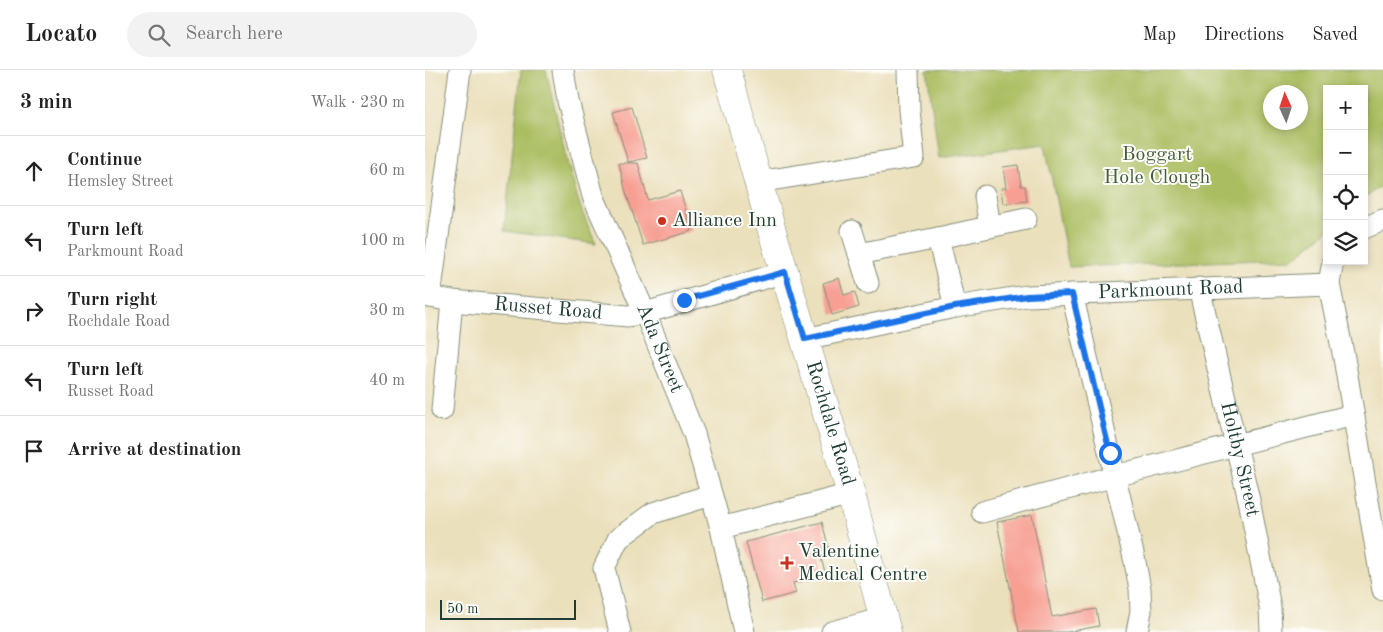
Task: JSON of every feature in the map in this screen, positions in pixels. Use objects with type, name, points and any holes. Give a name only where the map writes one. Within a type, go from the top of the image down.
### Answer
[{"type":"main road","name":"Rochdale Road","points":[[727,70],[758,182],[851,494],[885,625]]},
{"type":"street","points":[[428,296],[460,70]]},
{"type":"street","name":"Ada Street","points":[[563,70],[567,101],[593,196],[645,313],[694,434],[721,528],[744,632]]},
{"type":"street","points":[[758,182],[914,157],[909,110],[908,70]]},
{"type":"street","points":[[985,196],[991,227]]},
{"type":"street","points":[[859,254],[1026,219]]},
{"type":"street","points":[[1368,226],[1383,220]]},
{"type":"street","points":[[852,231],[868,283]]},
{"type":"street","points":[[937,238],[955,307]]},
{"type":"street","points":[[1332,265],[1329,284],[1383,590]]},
{"type":"street","name":"Russet Road","points":[[428,296],[452,300],[628,316],[645,313],[785,272]]},
{"type":"street","name":"Parkmount Road","points":[[805,339],[955,307],[1027,296],[1329,284]]},
{"type":"street","name":"Holtby Street","points":[[1199,288],[1249,500],[1270,608],[1271,632]]},
{"type":"street","points":[[1072,294],[1140,589],[1141,611],[1137,632]]},
{"type":"street","points":[[442,410],[452,300]]},
{"type":"street","points":[[982,512],[1353,415]]},
{"type":"street","points":[[721,528],[851,494]]},
{"type":"street","points":[[620,632],[604,568],[618,539],[653,512],[711,495]]},
{"type":"street","points":[[832,632],[885,625]]},
{"type":"green space","points":[[521,70],[546,70],[568,165],[581,209],[596,244],[504,231]]},
{"type":"green space","name":"Boggart Hole Clough","points":[[927,70],[1383,70],[1383,184],[1368,196],[1368,85],[1323,85],[1323,234],[1293,259],[1069,267],[1045,144],[939,158]]},
{"type":"building","points":[[632,107],[647,158],[628,162],[613,112]]},
{"type":"building","name":"Alliance Inn","points":[[619,163],[638,163],[648,200],[680,191],[692,231],[643,245],[625,189]]},
{"type":"building","points":[[1018,165],[1021,186],[1025,186],[1027,201],[1003,204],[1001,188],[1006,188],[1003,167]]},
{"type":"building","points":[[839,278],[844,295],[855,292],[859,307],[832,315],[823,283]]},
{"type":"building","points":[[1032,515],[1052,617],[1096,609],[1099,626],[1067,632],[1019,632],[997,522]]},
{"type":"building","name":"Valentine Medical Centre","points":[[822,522],[829,549],[819,552],[826,575],[793,583],[796,593],[762,602],[746,542]]},
{"type":"place","name":"Alliance Inn","points":[[662,221]]},
{"type":"place","name":"Valentine Medical Centre","points":[[787,563]]},
{"type":"route","points":[[684,300],[785,272],[805,339],[990,301],[1027,296],[1072,294],[1110,453]]}]
